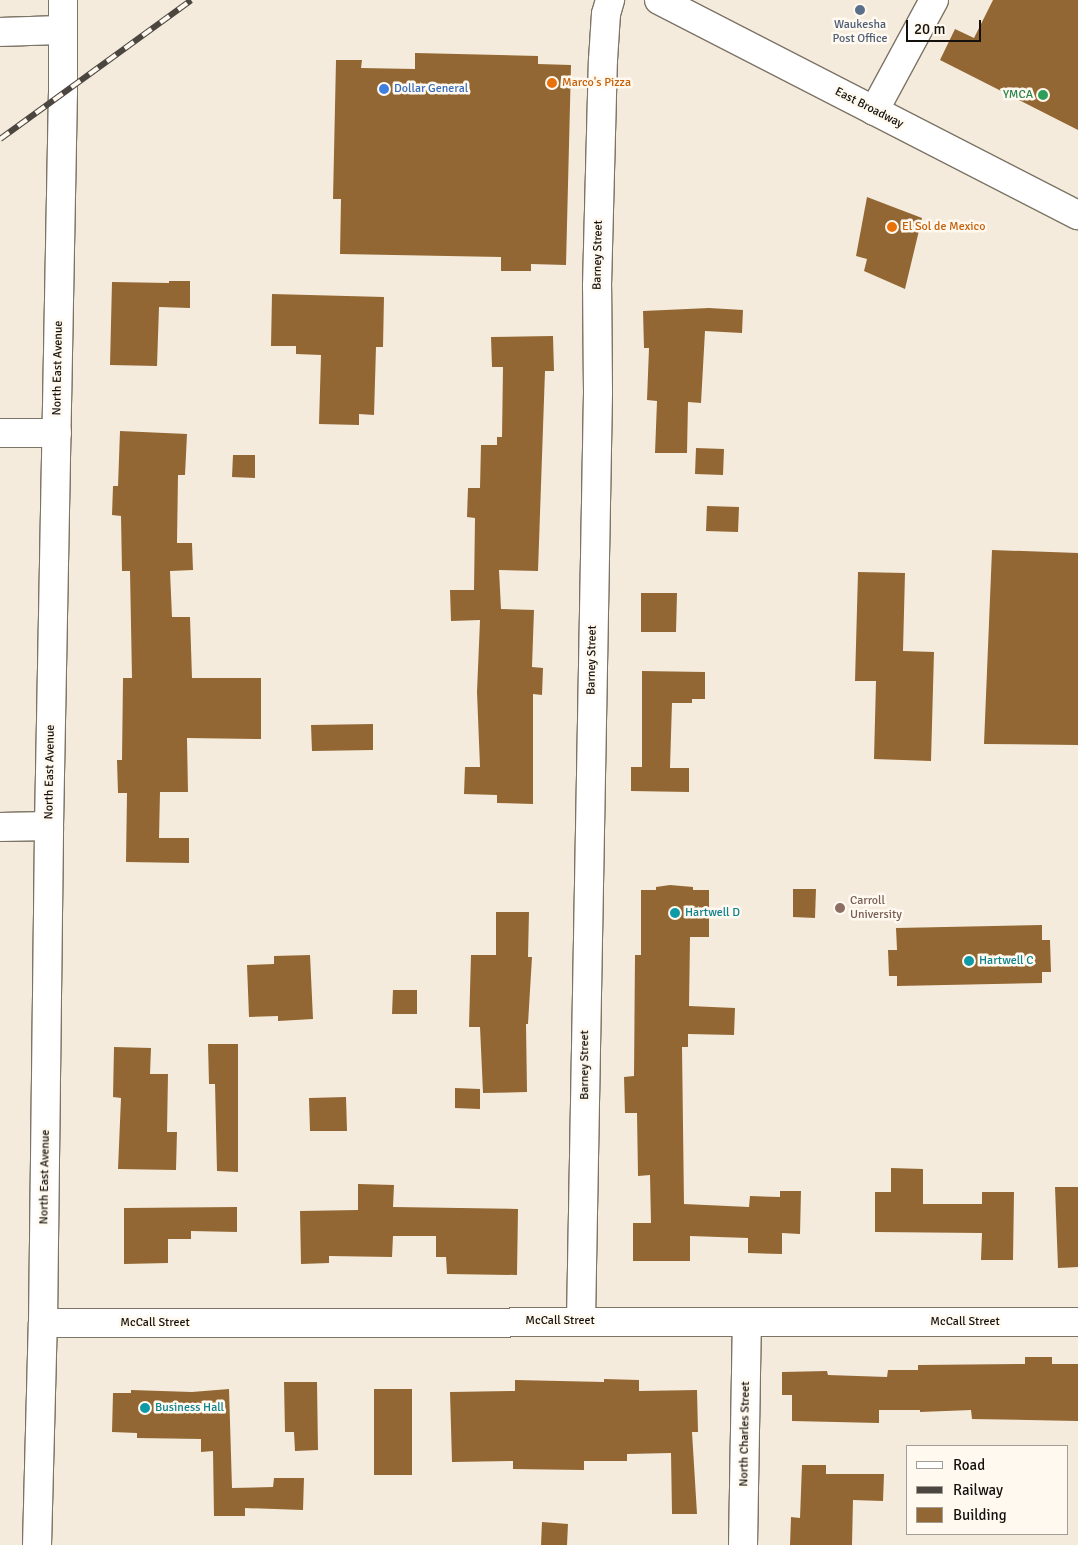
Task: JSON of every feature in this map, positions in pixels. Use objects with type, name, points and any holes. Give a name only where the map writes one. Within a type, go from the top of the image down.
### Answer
[{"type":"street","name":"North East Avenue","points":[[37,1545],[43,1323],[49,826],[63,93],[63,0]]},
{"type":"street","name":"Barney Street","points":[[581,1321],[598,402],[597,286],[603,60],[606,14],[610,0]]},
{"type":"street","name":"East Broadway","points":[[659,0],[1078,215]]},
{"type":"street","points":[[874,111],[934,0]]},
{"type":"street","points":[[0,32],[62,30]]},
{"type":"street","points":[[0,433],[57,433]]},
{"type":"street","points":[[0,827],[49,826]]},
{"type":"street","name":"McCall Street","points":[[43,1323],[1078,1322]]},
{"type":"street","name":"North Charles Street","points":[[743,1545],[747,1323]]},
{"type":"building","name":"YMCA","points":[[993,0],[1078,0],[1078,130],[940,60],[955,29],[974,38]]},
{"type":"building","points":[[415,53],[538,56],[538,64],[571,65],[566,265],[531,264],[531,271],[501,271],[501,257],[340,254],[341,199],[333,199],[336,60],[362,60],[361,68],[415,69]]},
{"type":"building","points":[[867,197],[922,218],[905,289],[864,271],[867,259],[856,256]]},
{"type":"building","points":[[169,281],[190,281],[190,308],[159,307],[157,366],[110,365],[112,282],[169,283]]},
{"type":"building","points":[[272,294],[384,297],[383,347],[376,347],[374,415],[359,414],[359,425],[319,424],[321,355],[296,354],[296,346],[271,346]]},
{"type":"building","points":[[709,308],[743,310],[742,333],[705,331],[701,403],[688,402],[687,453],[655,453],[657,401],[647,400],[649,348],[644,348],[643,311]]},
{"type":"building","points":[[553,336],[554,371],[545,371],[538,571],[499,570],[501,609],[534,610],[532,667],[543,668],[542,695],[533,694],[533,804],[497,803],[497,795],[464,794],[465,767],[480,767],[477,692],[480,620],[451,621],[450,590],[474,590],[475,518],[467,517],[468,488],[480,488],[481,445],[497,445],[497,437],[502,437],[503,367],[492,367],[491,337]]},
{"type":"building","points":[[120,431],[187,434],[185,475],[178,475],[177,543],[192,543],[193,570],[170,571],[172,617],[190,617],[192,678],[261,678],[261,739],[187,738],[188,792],[160,792],[159,838],[189,838],[189,863],[126,862],[127,793],[118,793],[117,760],[122,760],[123,678],[132,678],[130,571],[122,571],[121,516],[112,515],[113,486],[118,486]]},
{"type":"building","points":[[696,448],[724,449],[723,475],[695,474]]},
{"type":"building","points":[[233,455],[255,455],[255,478],[232,477]]},
{"type":"building","points":[[707,506],[739,507],[738,532],[706,531]]},
{"type":"building","points":[[992,550],[1078,553],[1078,745],[984,744]]},
{"type":"building","points":[[858,572],[905,573],[903,651],[934,652],[931,761],[874,759],[876,681],[855,681]]},
{"type":"building","points":[[641,593],[677,593],[676,632],[641,632]]},
{"type":"building","points":[[642,671],[705,672],[705,699],[692,699],[692,703],[672,703],[670,768],[689,768],[689,792],[631,791],[631,767],[642,767]]},
{"type":"building","points":[[373,724],[373,750],[312,751],[311,725]]},
{"type":"building","points":[[670,885],[693,887],[693,890],[709,890],[709,937],[690,937],[689,1006],[735,1008],[734,1035],[688,1034],[688,1047],[682,1047],[684,1204],[749,1207],[750,1196],[780,1197],[780,1191],[801,1191],[800,1234],[782,1233],[782,1254],[748,1253],[748,1238],[690,1236],[690,1261],[633,1261],[633,1223],[651,1223],[650,1175],[638,1176],[637,1113],[625,1113],[624,1077],[634,1076],[635,955],[641,955],[641,890],[656,890],[656,887]]},
{"type":"building","points":[[793,889],[816,889],[815,918],[793,917]]},
{"type":"building","points":[[496,912],[529,912],[528,957],[532,957],[528,1024],[526,1024],[527,1092],[483,1093],[480,1027],[469,1027],[471,955],[496,955]]},
{"type":"building","name":"Hartwell C","points":[[1042,925],[1042,940],[1050,940],[1051,972],[1042,972],[1042,983],[897,986],[897,976],[889,976],[888,950],[897,950],[896,928]]},
{"type":"building","points":[[310,955],[313,1019],[278,1021],[278,1016],[249,1017],[247,965],[274,964],[274,956]]},
{"type":"building","points":[[393,990],[417,990],[417,1014],[392,1014]]},
{"type":"building","points":[[208,1044],[238,1044],[238,1172],[217,1171],[215,1084],[209,1084]]},
{"type":"building","points":[[114,1047],[151,1048],[150,1074],[168,1074],[167,1132],[177,1132],[176,1170],[118,1169],[121,1098],[113,1097]]},
{"type":"building","points":[[455,1088],[480,1089],[480,1109],[455,1108]]},
{"type":"building","points":[[346,1097],[347,1131],[310,1131],[309,1098]]},
{"type":"building","points":[[891,1168],[923,1169],[923,1204],[982,1204],[982,1192],[1014,1192],[1013,1260],[981,1260],[982,1233],[875,1232],[875,1192],[891,1192]]},
{"type":"building","points":[[358,1184],[394,1185],[393,1207],[518,1209],[517,1275],[447,1274],[446,1257],[436,1257],[436,1236],[393,1236],[392,1257],[329,1256],[329,1263],[301,1264],[300,1211],[358,1210]]},
{"type":"building","points":[[1055,1187],[1078,1187],[1078,1267],[1058,1268]]},
{"type":"building","points":[[237,1207],[237,1232],[191,1231],[191,1239],[168,1239],[168,1263],[124,1264],[124,1208]]},
{"type":"building","points":[[1025,1357],[1052,1357],[1052,1364],[1078,1364],[1078,1421],[972,1419],[971,1410],[920,1412],[920,1410],[879,1410],[879,1423],[792,1421],[792,1395],[782,1395],[782,1372],[827,1371],[828,1375],[887,1377],[888,1370],[918,1370],[918,1365],[1025,1364]]},
{"type":"building","points":[[604,1379],[639,1380],[639,1391],[697,1390],[698,1432],[692,1432],[697,1514],[672,1514],[671,1453],[627,1454],[627,1461],[584,1461],[584,1470],[513,1469],[513,1461],[452,1462],[450,1392],[515,1391],[515,1380],[604,1382]]},
{"type":"building","points":[[284,1382],[317,1382],[318,1450],[295,1451],[294,1432],[285,1432]]},
{"type":"building","points":[[229,1389],[232,1488],[273,1487],[274,1478],[304,1478],[303,1510],[245,1508],[245,1516],[214,1516],[213,1451],[201,1452],[201,1439],[137,1438],[137,1433],[112,1432],[113,1393],[131,1393],[131,1390],[192,1392]]},
{"type":"building","points":[[374,1389],[412,1389],[412,1475],[374,1475]]},
{"type":"building","points":[[802,1465],[826,1465],[826,1474],[884,1474],[883,1501],[853,1500],[852,1545],[790,1545],[791,1517],[800,1518]]},
{"type":"building","points":[[542,1522],[568,1524],[567,1545],[541,1545]]},
{"type":"railway","points":[[0,139],[191,0]]},
{"type":"place","name":"Waukesha Post Office","points":[[860,10]]},
{"type":"place","name":"Marco's Pizza","points":[[552,83]]},
{"type":"place","name":"Dollar General","points":[[384,89]]},
{"type":"place","name":"YMCA","points":[[1043,95]]},
{"type":"place","name":"El Sol de Mexico","points":[[892,227]]},
{"type":"place","name":"Carroll University","points":[[840,908]]},
{"type":"place","name":"Hartwell D","points":[[675,913]]},
{"type":"place","name":"Hartwell C","points":[[969,961]]},
{"type":"place","name":"Business Hall","points":[[145,1408]]}]
